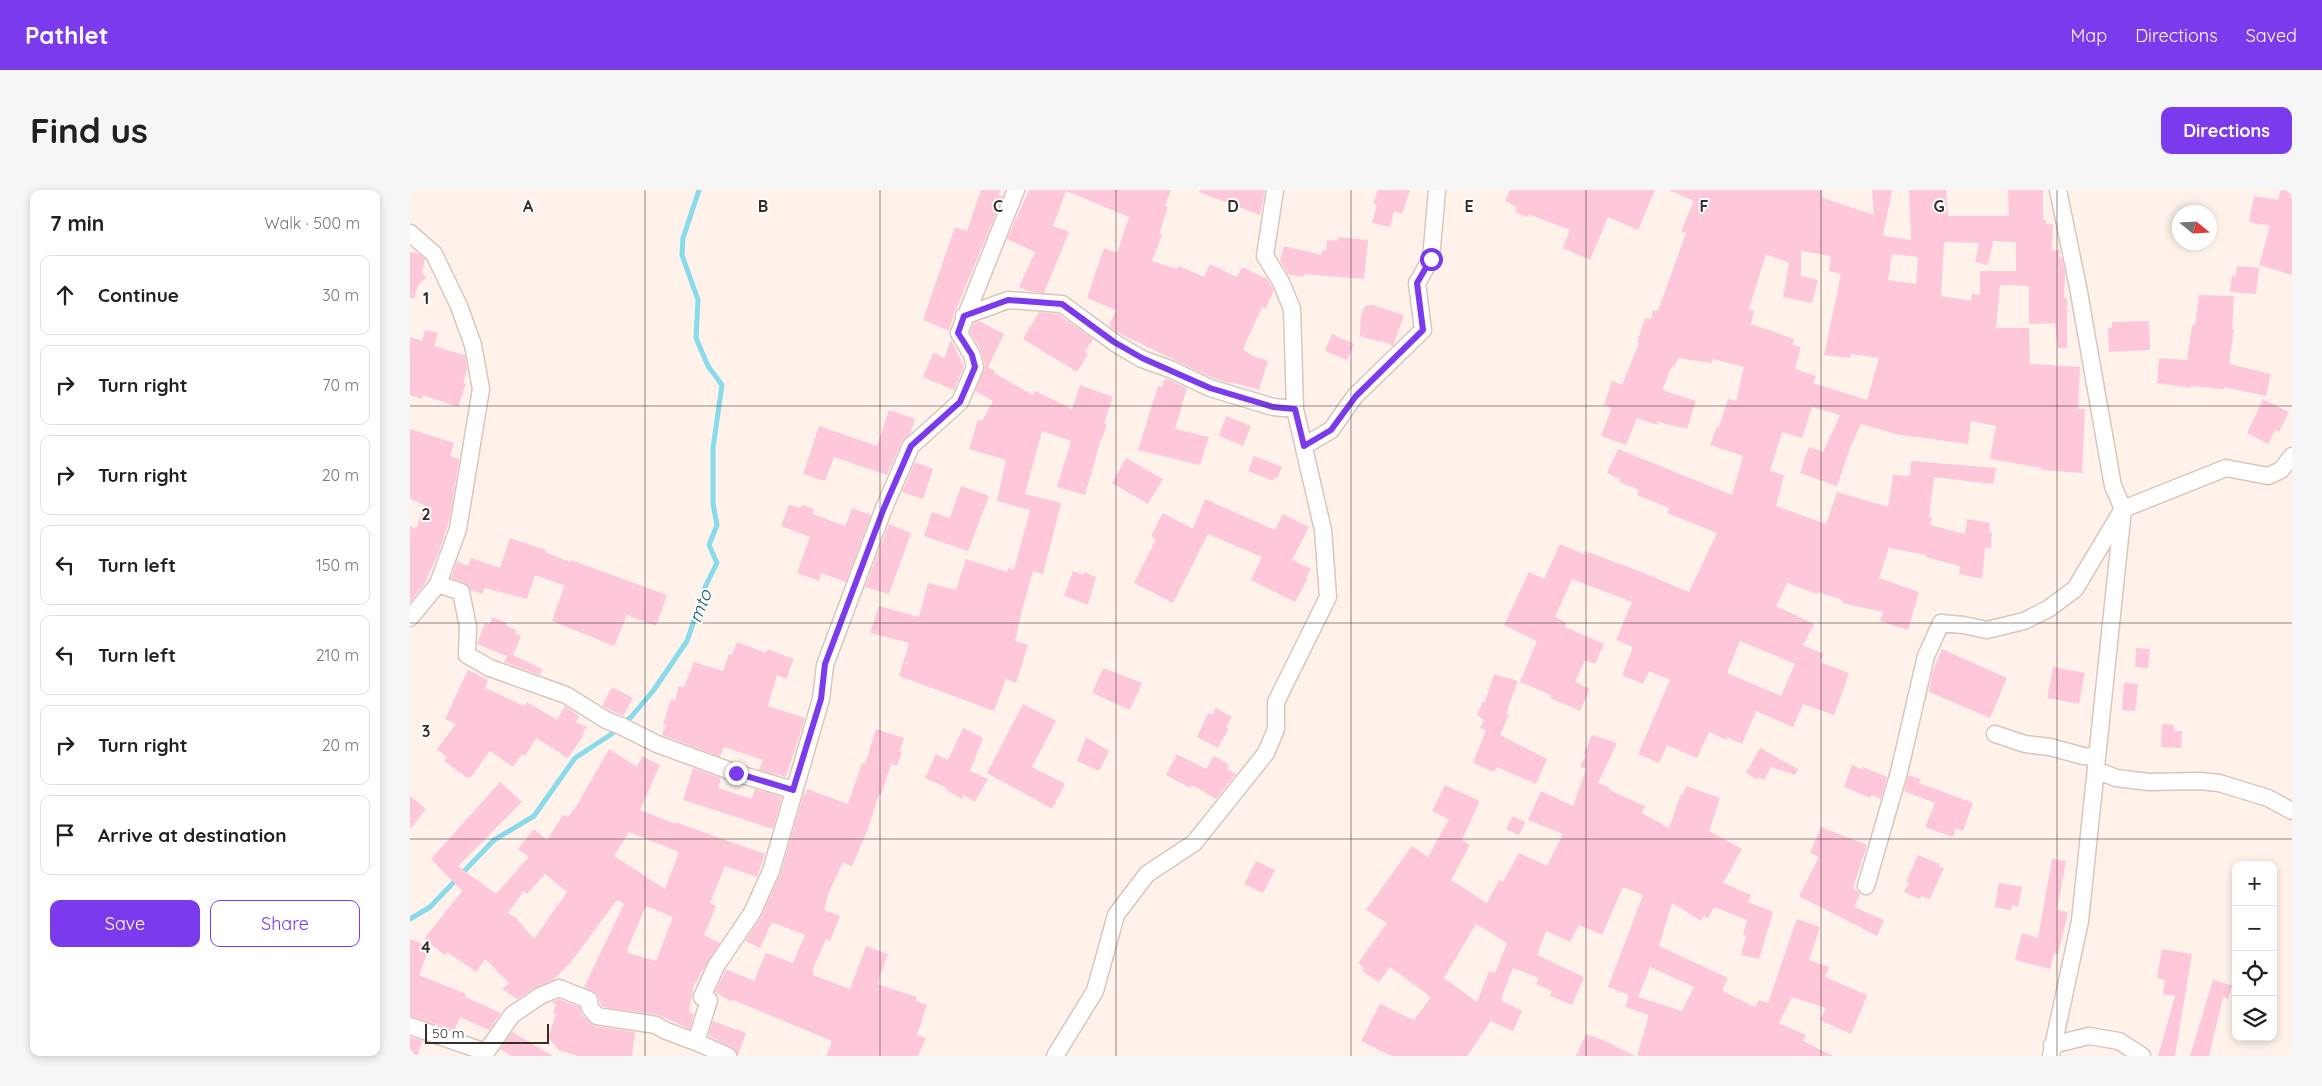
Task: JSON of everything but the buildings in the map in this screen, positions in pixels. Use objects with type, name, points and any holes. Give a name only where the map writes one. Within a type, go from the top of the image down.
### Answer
[{"type":"street","points":[[696,1042],[708,1000],[702,997],[716,966],[752,913],[771,871],[821,699],[825,664],[884,508],[911,446],[960,402],[975,367],[972,355],[958,333],[1016,190]]},
{"type":"street","points":[[1055,1056],[1095,991],[1116,915],[1147,874],[1194,843],[1266,753],[1276,729],[1276,702],[1328,597],[1323,530],[1295,409],[1292,309],[1281,282],[1265,256],[1275,190]]},
{"type":"street","points":[[1304,446],[1331,430],[1356,396],[1423,330],[1417,283],[1431,259],[1437,190]]},
{"type":"street","points":[[2051,1051],[2080,921],[2123,509],[2113,486],[2078,287],[2058,190]]},
{"type":"street","points":[[410,233],[434,254],[459,306],[473,345],[481,389],[458,529],[438,584],[410,618]]},
{"type":"street","points":[[964,316],[1008,300],[1062,304],[1114,342],[1142,358],[1210,388],[1273,407],[1295,409]]},
{"type":"street","points":[[1866,886],[1899,772],[1926,656],[1941,623],[1988,630],[2024,621],[2048,610],[2075,589],[2123,509],[2226,468],[2268,476],[2281,470],[2292,456]]},
{"type":"street","points":[[438,584],[461,592],[468,626],[467,655],[490,668],[566,695],[606,720],[665,747],[736,773],[793,790]]},
{"type":"street","points":[[1995,734],[2025,744],[2050,747],[2083,756],[2116,778],[2149,782],[2200,780],[2219,783],[2268,798],[2292,811]]},
{"type":"street","points":[[410,1026],[478,1049],[485,1056],[512,1015],[540,996],[559,988],[589,1000],[590,1008],[597,1016],[656,1025],[728,1056]]},
{"type":"street","points":[[2051,1051],[2089,1036],[2119,1041],[2142,1056]]},
{"type":"waterway","name":"mto","points":[[410,919],[430,907],[494,840],[534,816],[575,758],[610,735],[631,717],[653,691],[687,641],[706,585],[717,563],[709,545],[717,525],[713,504],[713,448],[722,385],[708,366],[696,338],[698,300],[682,255],[683,238],[699,190]]},
{"type":"route","points":[[736,773],[793,790],[821,699],[825,664],[884,508],[911,446],[960,402],[975,367],[972,355],[958,333],[964,316],[1008,300],[1062,304],[1114,342],[1142,358],[1210,388],[1273,407],[1295,409],[1304,446],[1331,430],[1356,396],[1423,330],[1417,283],[1431,259]]}]
